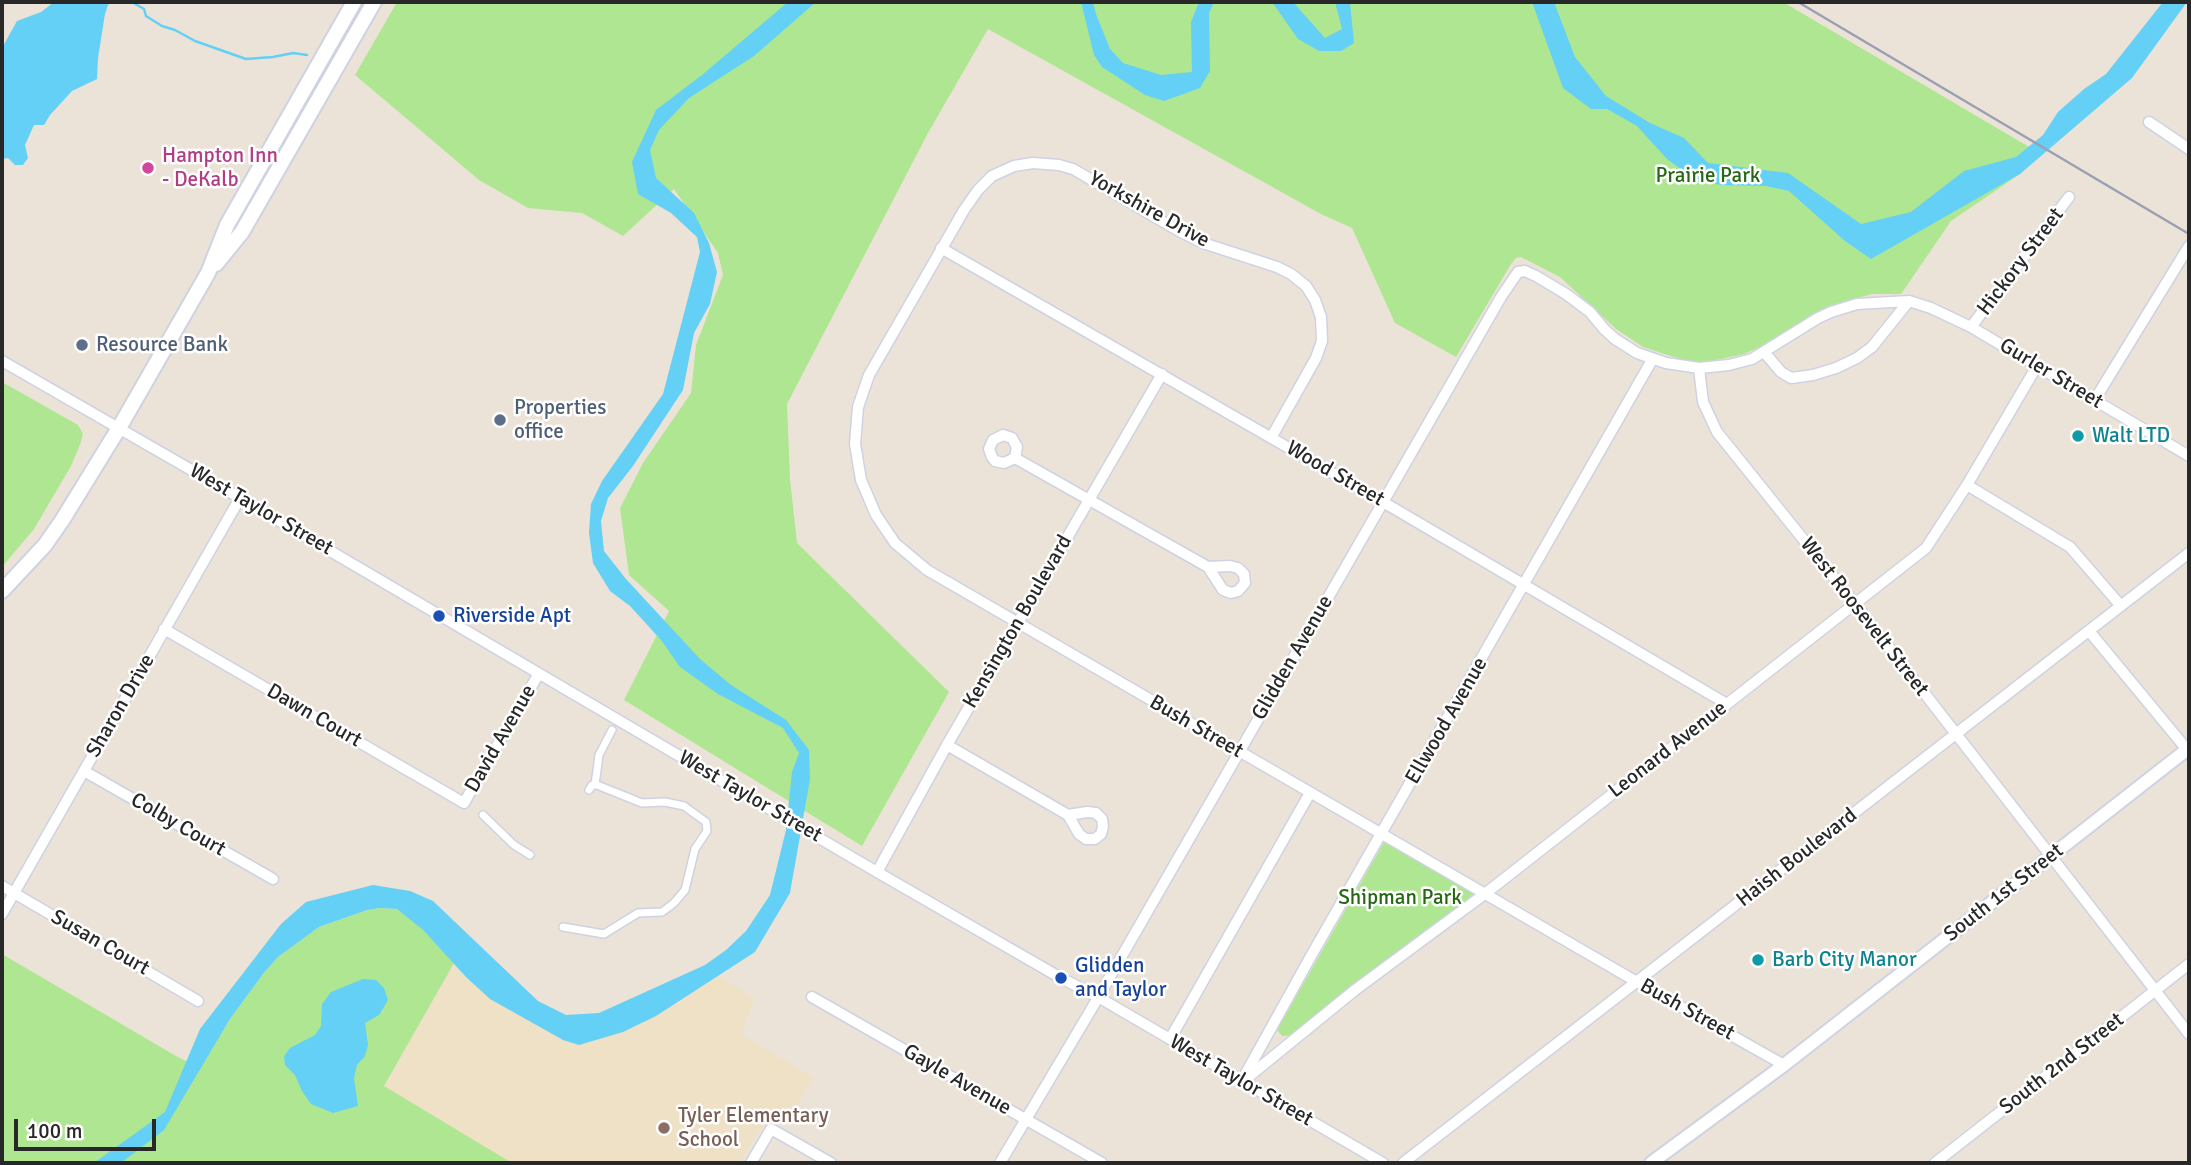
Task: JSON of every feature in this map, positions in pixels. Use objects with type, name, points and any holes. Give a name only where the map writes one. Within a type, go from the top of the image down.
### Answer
[{"type":"main road","points":[[2,592],[24,570],[57,528],[119,428],[208,274],[227,225],[354,2]]},
{"type":"main road","points":[[208,274],[242,232],[374,2]]},
{"type":"street","points":[[2149,121],[2189,149]]},
{"type":"street","name":"Yorkshire Drive","points":[[941,248],[971,198],[989,179],[1014,166],[1040,163],[1073,169],[1191,237],[1291,274],[1306,286],[1315,300],[1321,317],[1322,341],[1271,438]]},
{"type":"street","name":"Hickory Street","points":[[1971,327],[2069,197]]},
{"type":"street","points":[[2094,401],[2189,246]]},
{"type":"street","name":"Wood Street","points":[[941,248],[1727,704]]},
{"type":"street","name":"Bush Street","points":[[941,248],[866,382],[858,407],[855,444],[865,493],[889,536],[902,550],[927,570],[1784,1065]]},
{"type":"street","name":"Glidden Avenue","points":[[1000,1163],[1501,297],[1518,272],[1525,271],[1536,276],[1566,294],[1590,312],[1615,339],[1652,360]]},
{"type":"street","points":[[1652,360],[1699,368],[1741,363],[1765,353],[1831,312],[1857,304],[1909,301]]},
{"type":"street","points":[[1765,353],[1781,372],[1791,378],[1836,368],[1872,348],[1909,301]]},
{"type":"street","name":"Gurler Street","points":[[1909,301],[1971,327],[2189,456]]},
{"type":"street","name":"Ellwood Avenue","points":[[1242,1082],[1311,956],[1652,360]]},
{"type":"street","name":"West Taylor Street","points":[[2,361],[538,675],[1382,1163]]},
{"type":"street","name":"Leonard Avenue","points":[[1242,1082],[1355,990],[1486,893],[1856,606],[1926,548],[1967,485],[2037,366]]},
{"type":"street","name":"West Roosevelt Street","points":[[1699,368],[1703,402],[1713,425],[2189,1034]]},
{"type":"street","name":"Kensington Boulevard","points":[[877,872],[1088,499],[1162,374]]},
{"type":"street","points":[[1015,458],[1208,567]]},
{"type":"street","points":[[1967,485],[2070,547],[2121,606]]},
{"type":"street","name":"Sharon Drive","points":[[2,914],[240,498]]},
{"type":"street","name":"Haish Boulevard","points":[[1403,1163],[2189,553]]},
{"type":"street","name":"Dawn Court","points":[[164,629],[464,803]]},
{"type":"street","points":[[2089,631],[2189,750]]},
{"type":"street","name":"David Avenue","points":[[464,803],[538,675]]},
{"type":"street","points":[[562,926],[604,934],[638,913],[662,912],[685,890],[695,849],[707,831],[706,822],[684,806],[665,802],[642,803],[605,787],[592,787],[599,755],[612,730]]},
{"type":"street","points":[[947,746],[1068,815]]},
{"type":"street","name":"South 1st Street","points":[[1651,1163],[1784,1065],[2189,750]]},
{"type":"street","name":"Colby Court","points":[[84,771],[273,880]]},
{"type":"street","points":[[1170,1039],[1310,793]]},
{"type":"street","points":[[483,814],[514,845],[530,855]]},
{"type":"street","name":"Susan Court","points":[[2,886],[198,1000]]},
{"type":"street","name":"South 2nd Street","points":[[1935,1163],[2189,964]]},
{"type":"street","name":"Gayle Avenue","points":[[812,997],[1102,1163]]},
{"type":"street","points":[[751,1163],[771,1129],[831,1163]]},
{"type":"shaded area","points":[[454,963],[490,999],[579,1045],[623,1032],[686,998],[718,976],[755,998],[741,1034],[813,1077],[787,1125],[769,1120],[759,1131],[740,1163],[512,1163],[384,1086]]},
{"type":"green space","name":"Prairie Park","points":[[397,2],[1783,2],[2041,154],[2020,174],[1951,221],[1901,294],[1872,294],[1838,303],[1744,354],[1707,362],[1683,360],[1643,347],[1616,329],[1560,277],[1521,257],[1511,264],[1456,357],[1395,323],[1352,228],[1321,214],[988,29],[928,133],[787,404],[790,479],[797,543],[949,692],[862,846],[624,700],[669,611],[629,575],[620,508],[643,463],[691,393],[696,345],[723,275],[718,253],[674,189],[623,236],[582,213],[528,208],[479,180],[355,75]]},
{"type":"green space","points":[[2,382],[78,425],[83,434],[71,466],[34,529],[2,567]]},
{"type":"green space","name":"Shipman Park","points":[[1384,842],[1475,893],[1294,1035],[1282,1036],[1277,1030]]},
{"type":"green space","points":[[380,908],[397,909],[408,917],[454,963],[384,1086],[512,1163],[2,1163],[2,954],[200,1068],[230,1019],[278,957],[319,927]]},
{"type":"water","points":[[54,2],[109,2],[98,58],[97,79],[72,91],[44,125],[34,125],[25,145],[28,158],[23,165],[15,165],[8,158],[2,159],[2,48],[17,21],[41,12]]},
{"type":"water","points":[[788,2],[816,2],[754,56],[689,98],[659,130],[650,150],[656,178],[694,213],[709,243],[717,272],[710,304],[694,333],[683,390],[633,466],[608,498],[601,521],[604,551],[626,579],[700,659],[731,685],[786,720],[809,750],[810,779],[790,893],[755,952],[656,1016],[623,1032],[579,1045],[563,1040],[490,999],[423,930],[397,909],[367,910],[319,927],[278,957],[230,1019],[164,1130],[121,1163],[94,1163],[165,1112],[200,1029],[281,924],[306,902],[373,885],[410,891],[433,901],[538,1001],[566,1015],[599,1013],[705,965],[746,931],[770,895],[786,830],[792,772],[799,753],[783,728],[718,694],[680,667],[661,640],[630,606],[610,591],[593,563],[589,533],[591,504],[602,481],[663,394],[700,252],[697,237],[671,213],[638,194],[632,162],[656,110]]},
{"type":"water","points":[[1081,2],[1093,2],[1110,49],[1123,63],[1161,75],[1192,72],[1191,22],[1199,2],[1214,2],[1209,13],[1210,71],[1200,88],[1164,101],[1145,95],[1102,67],[1094,55]]},
{"type":"water","points":[[1272,2],[1293,2],[1325,38],[1342,29],[1335,2],[1350,2],[1354,43],[1341,51],[1319,51],[1298,39]]},
{"type":"water","points":[[1532,2],[1554,2],[1575,57],[1606,96],[1650,123],[1684,138],[1708,163],[1788,173],[1861,224],[1911,212],[1964,171],[2016,157],[2043,135],[2058,112],[2106,74],[2163,2],[2187,2],[2132,78],[2020,174],[1871,259],[1845,241],[1789,191],[1766,186],[1721,185],[1693,178],[1667,159],[1637,126],[1607,109],[1591,109],[1563,88]]},
{"type":"water","points":[[363,979],[376,980],[384,988],[388,1000],[379,1015],[365,1023],[368,1045],[365,1056],[357,1065],[354,1078],[358,1106],[333,1113],[311,1104],[295,1075],[285,1065],[284,1056],[290,1048],[315,1035],[321,1026],[322,1004],[331,992]]},
{"type":"waterway","points":[[132,2],[144,9],[146,16],[162,26],[246,59],[293,53],[307,55]]},
{"type":"railway","points":[[1798,2],[2189,234]]},
{"type":"place","name":"Hampton Inn - DeKalb","points":[[148,168]]},
{"type":"place","name":"Resource Bank","points":[[82,345]]},
{"type":"place","name":"Properties office","points":[[500,420]]},
{"type":"place","name":"Walt LTD","points":[[2078,436]]},
{"type":"place","name":"Riverside Apt","points":[[439,616]]},
{"type":"place","name":"Barb City Manor","points":[[1758,960]]},
{"type":"place","name":"Glidden and Taylor","points":[[1061,978]]},
{"type":"place","name":"Tyler Elementary School","points":[[664,1128]]}]
